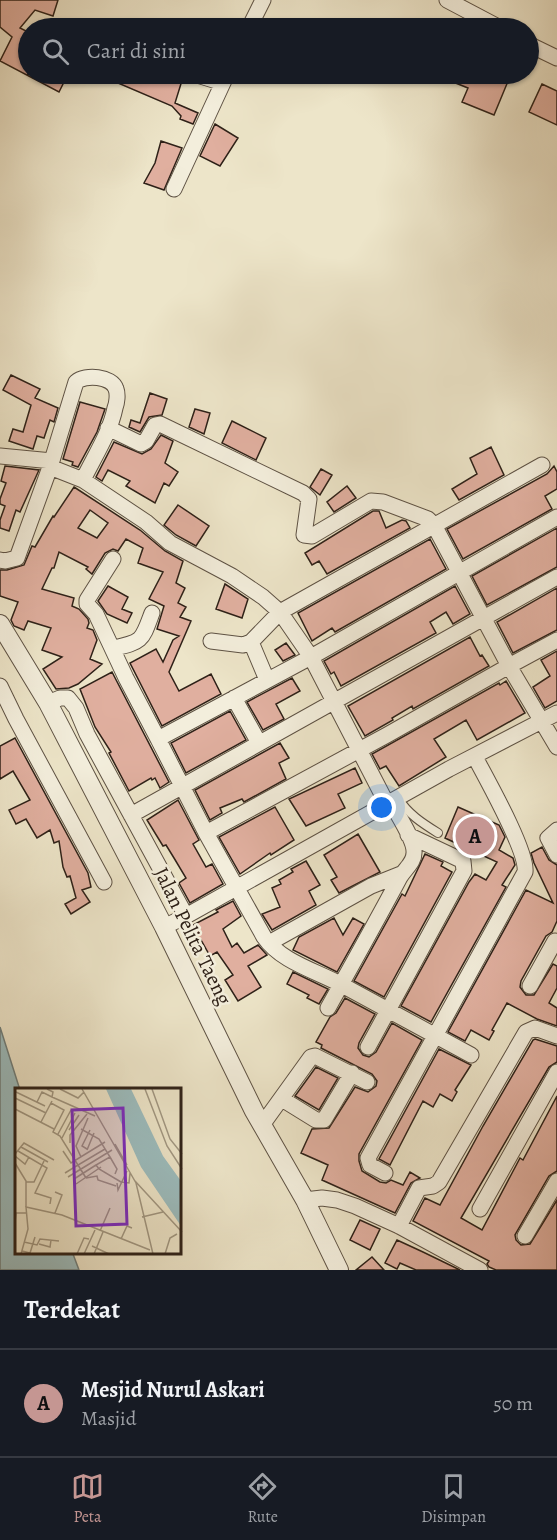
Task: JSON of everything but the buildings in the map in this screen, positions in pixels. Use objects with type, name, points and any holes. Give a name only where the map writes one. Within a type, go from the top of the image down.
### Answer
[{"type":"street","points":[[254,18],[263,0]]},
{"type":"street","points":[[447,0],[481,18]]},
{"type":"street","points":[[539,49],[557,58]]},
{"type":"street","points":[[174,189],[222,84]]},
{"type":"street","points":[[0,560],[17,558],[51,464],[76,382],[83,377],[97,377],[113,384],[116,389],[116,408],[83,480]]},
{"type":"street","points":[[108,428],[141,444],[146,441],[154,426],[160,424],[303,493],[309,499],[304,530],[304,535],[307,536],[312,536],[371,501],[383,502],[423,517],[434,525],[510,666],[557,747]]},
{"type":"street","points":[[0,456],[51,464],[83,480],[146,522],[170,543],[231,576],[280,612],[311,657],[360,750],[392,801],[414,846],[414,855],[409,866],[401,874],[328,1008]]},
{"type":"street","points":[[212,640],[243,645],[251,642],[280,612],[542,465]]},
{"type":"street","points":[[158,739],[311,657],[557,517]]},
{"type":"street","points":[[113,559],[87,600],[87,604],[96,614],[114,648],[126,678],[206,833],[268,944],[282,955],[341,984],[471,1055]]},
{"type":"street","points":[[131,815],[557,577]]},
{"type":"street","points":[[114,648],[134,644],[140,640],[152,613]]},
{"type":"street","name":"Jalan Pelita Taeng","points":[[0,624],[48,703],[164,927],[262,1125],[305,1200],[339,1270]]},
{"type":"street","points":[[206,833],[360,750],[557,639]]},
{"type":"street","points":[[251,642],[267,680]]},
{"type":"street","points":[[0,686],[104,882]]},
{"type":"street","points":[[48,703],[60,698],[68,698],[73,703],[186,916]]},
{"type":"street","points":[[234,698],[259,743]]},
{"type":"street","points":[[164,927],[449,769],[475,758],[557,713]]},
{"type":"street","points":[[385,1173],[370,1165],[368,1158],[525,872],[524,859],[475,758]]},
{"type":"street","points":[[557,830],[548,837],[557,855]]},
{"type":"street","points":[[368,1047],[464,871],[462,861],[455,856],[408,835]]},
{"type":"street","points":[[268,944],[371,886],[401,874]]},
{"type":"street","points":[[530,986],[556,941]]},
{"type":"street","points":[[399,1226],[419,1188],[433,1186],[439,1182],[526,1032],[535,1028],[557,1036]]},
{"type":"street","points":[[262,1125],[311,1058],[315,1056],[367,1082]]},
{"type":"street","points":[[480,1209],[557,1072]]},
{"type":"street","points":[[282,1099],[316,1120],[324,1120],[352,1073]]},
{"type":"street","points":[[525,1236],[557,1180]]},
{"type":"street","points":[[305,1200],[322,1198],[338,1200],[399,1226],[480,1270]]},
{"type":"lane","points":[[392,801],[438,833]]},
{"type":"water","points":[[0,1027],[19,1088],[15,1088],[15,1255],[73,1255],[79,1270],[0,1270]]},
{"type":"place","name":"Mesjid Nurul Askari","points":[[475,836]]}]
